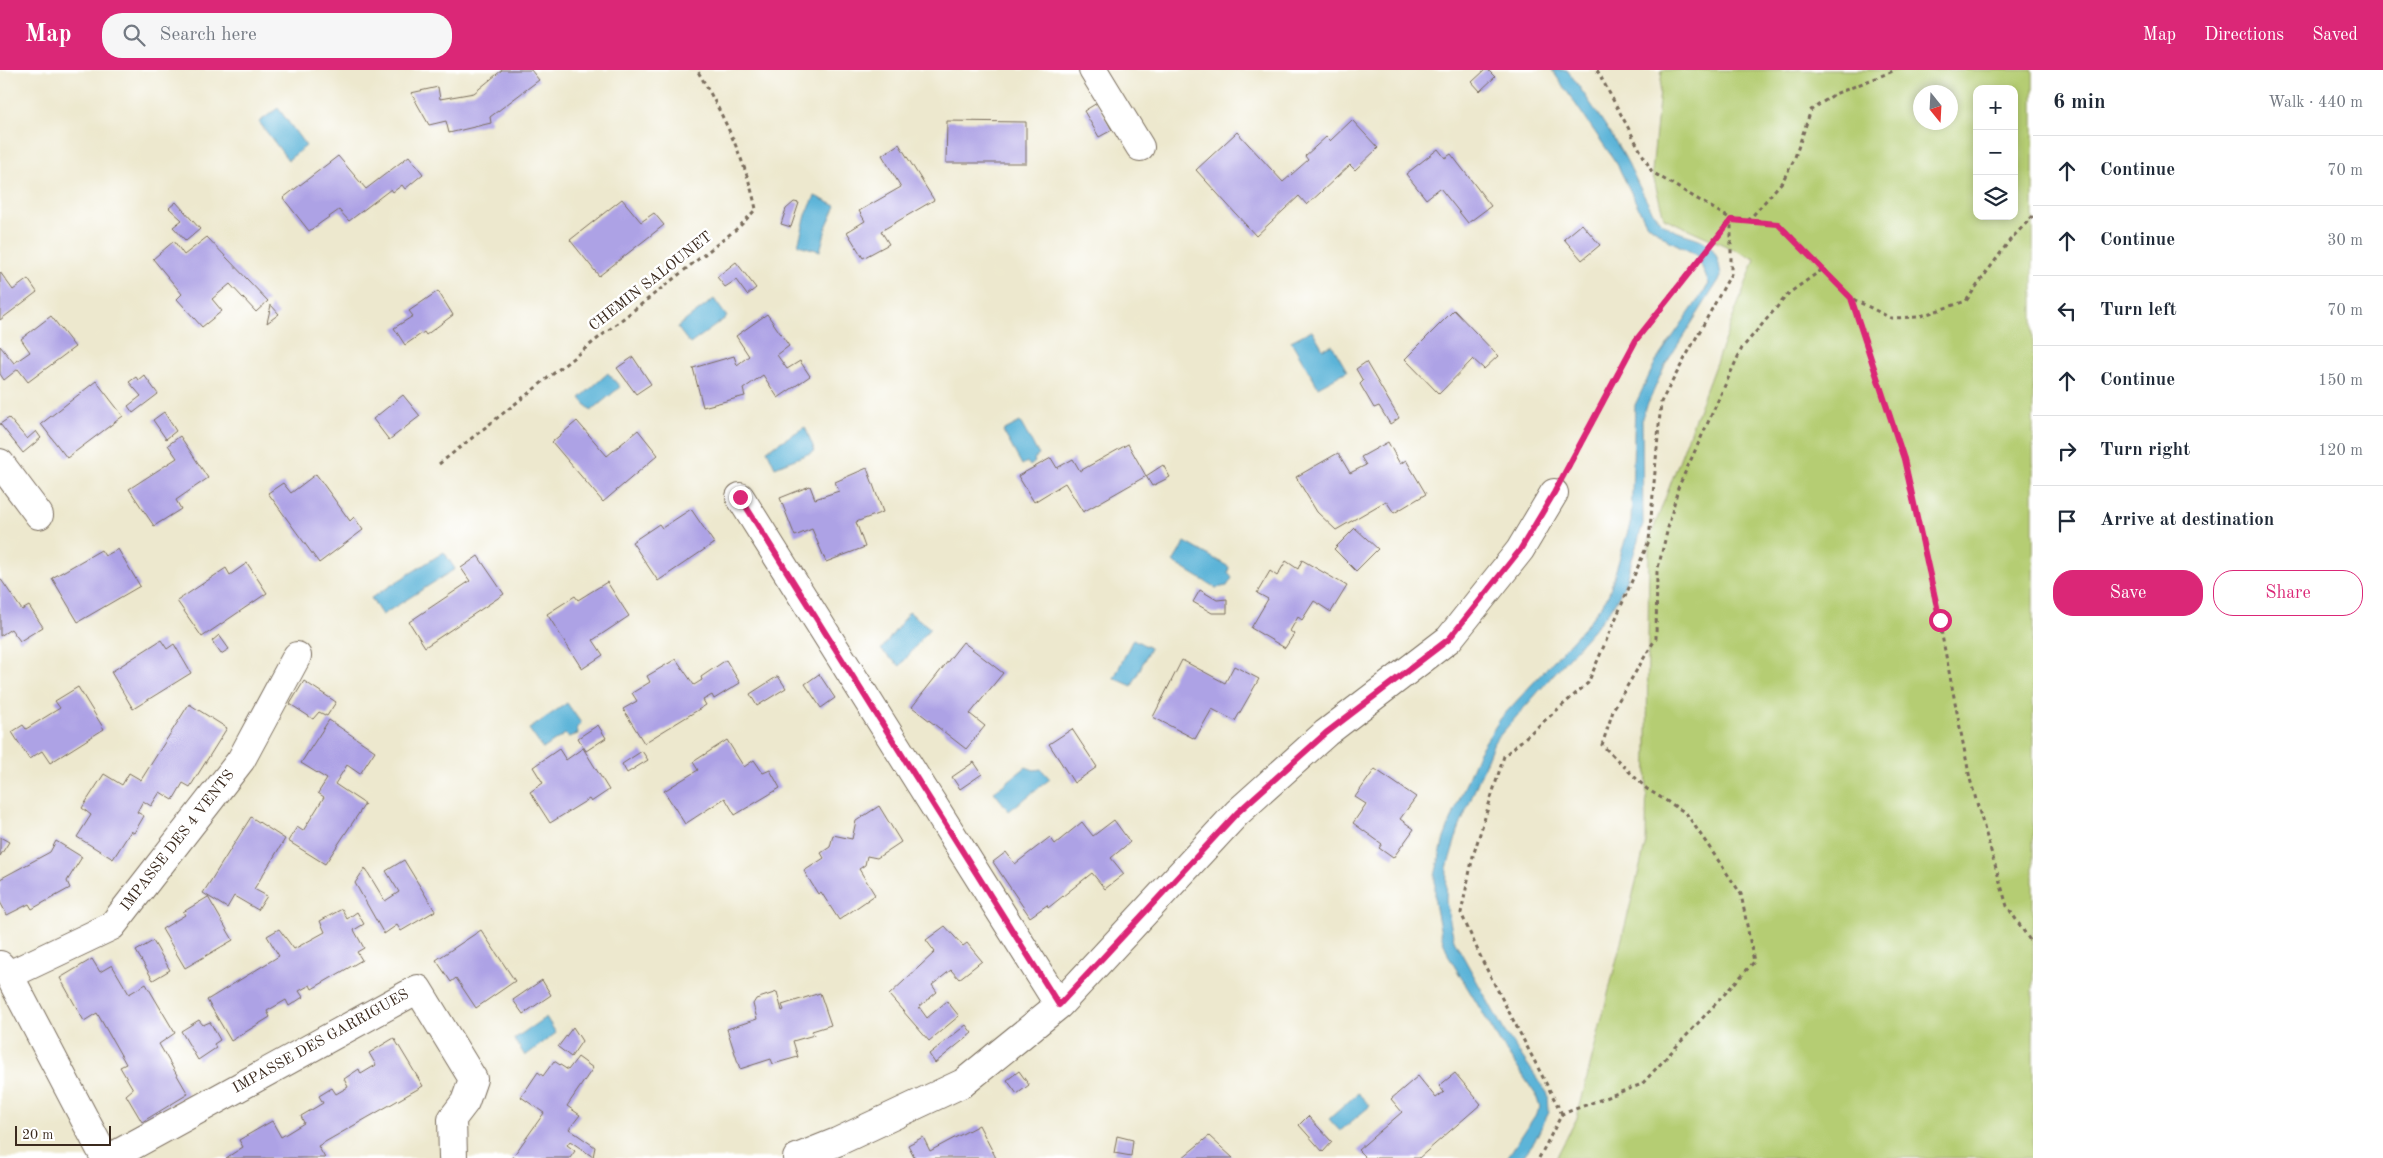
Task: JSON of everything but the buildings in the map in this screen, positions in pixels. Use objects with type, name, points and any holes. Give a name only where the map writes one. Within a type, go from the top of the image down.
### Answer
[{"type":"street","points":[[1093,70],[1140,147]]},
{"type":"street","points":[[0,463],[39,515]]},
{"type":"street","points":[[797,1158],[838,1142],[963,1083],[1059,1005],[1237,813],[1326,733],[1449,639],[1520,550],[1554,493]]},
{"type":"street","points":[[740,497],[1059,1005]]},
{"type":"street","name":"IMPASSE DES 4 VENTS","points":[[4,970],[112,926],[241,760],[296,656]]},
{"type":"street","points":[[4,970],[105,1158]]},
{"type":"street","name":"IMPASSE DES GARRIGUES","points":[[110,1158],[418,989],[473,1079],[465,1102],[452,1119],[453,1158]]},
{"type":"path","name":"CHEMIN SALOUNET","points":[[439,464],[739,227],[756,209],[752,187],[730,135],[715,101],[697,70]]},
{"type":"path","points":[[1597,70],[1652,172],[1731,220],[1778,224],[1851,298],[1891,318],[1918,317],[1966,301],[2010,240],[2033,216]]},
{"type":"path","points":[[1748,221],[1782,182],[1790,168],[1810,110],[1835,94],[1896,70]]},
{"type":"path","points":[[1554,493],[1636,340],[1731,220]]},
{"type":"path","points":[[1562,1114],[1483,962],[1461,913],[1473,856],[1504,756],[1588,683],[1648,541],[1661,402],[1731,274],[1731,220]]},
{"type":"path","points":[[1539,1158],[1562,1114],[1642,1084],[1754,962],[1741,894],[1686,813],[1647,789],[1602,745],[1614,708],[1656,638],[1657,572],[1678,488],[1742,348],[1789,293],[1822,269]]},
{"type":"path","points":[[1851,298],[1904,459],[1940,620],[1970,779],[2007,906],[2033,944]]},
{"type":"green space","points":[[1662,70],[2033,70],[2033,1158],[1556,1158],[1577,1118],[1646,842],[1649,541],[1755,259],[1664,218],[1652,172]]},
{"type":"water","points":[[1552,70],[1567,70],[1573,78],[1617,144],[1660,221],[1680,233],[1707,243],[1718,261],[1721,277],[1665,365],[1642,417],[1643,524],[1624,586],[1612,608],[1494,742],[1458,831],[1447,868],[1446,902],[1454,940],[1505,1032],[1548,1094],[1549,1112],[1534,1142],[1522,1158],[1507,1158],[1540,1108],[1536,1095],[1500,1042],[1449,957],[1441,934],[1435,903],[1435,876],[1444,838],[1478,753],[1501,718],[1588,623],[1608,596],[1631,521],[1635,405],[1656,361],[1709,284],[1697,255],[1670,241],[1646,223],[1617,164]]},
{"type":"water","points":[[278,108],[306,146],[288,160],[259,122]]},
{"type":"water","points":[[815,196],[836,206],[827,225],[820,251],[798,245],[806,215]]},
{"type":"water","points":[[714,299],[727,317],[690,344],[677,327]]},
{"type":"water","points":[[1312,330],[1323,349],[1332,345],[1347,371],[1318,387],[1291,341]]},
{"type":"water","points":[[608,373],[620,387],[591,411],[580,398]]},
{"type":"water","points":[[1020,422],[1039,455],[1030,466],[1027,462],[1022,465],[1003,431]]},
{"type":"water","points":[[805,427],[815,451],[775,467],[767,450]]},
{"type":"water","points":[[1185,542],[1229,567],[1228,573],[1232,578],[1227,586],[1216,588],[1173,562]]},
{"type":"water","points":[[444,552],[455,569],[382,615],[371,598]]},
{"type":"water","points":[[909,612],[930,628],[900,666],[881,650]]},
{"type":"water","points":[[1133,639],[1150,648],[1132,686],[1114,678]]},
{"type":"water","points":[[567,703],[581,723],[577,727],[578,734],[569,737],[565,734],[543,749],[529,729]]},
{"type":"water","points":[[1026,767],[1034,770],[1041,769],[1050,779],[1009,811],[994,792]]},
{"type":"water","points":[[546,1017],[556,1033],[525,1056],[514,1039]]},
{"type":"water","points":[[1358,1093],[1370,1106],[1340,1131],[1329,1119]]},
{"type":"route","points":[[740,497],[1059,1005],[1237,813],[1326,733],[1449,639],[1520,550],[1554,493],[1636,340],[1731,220],[1778,224],[1851,298],[1904,459],[1940,620]]}]
